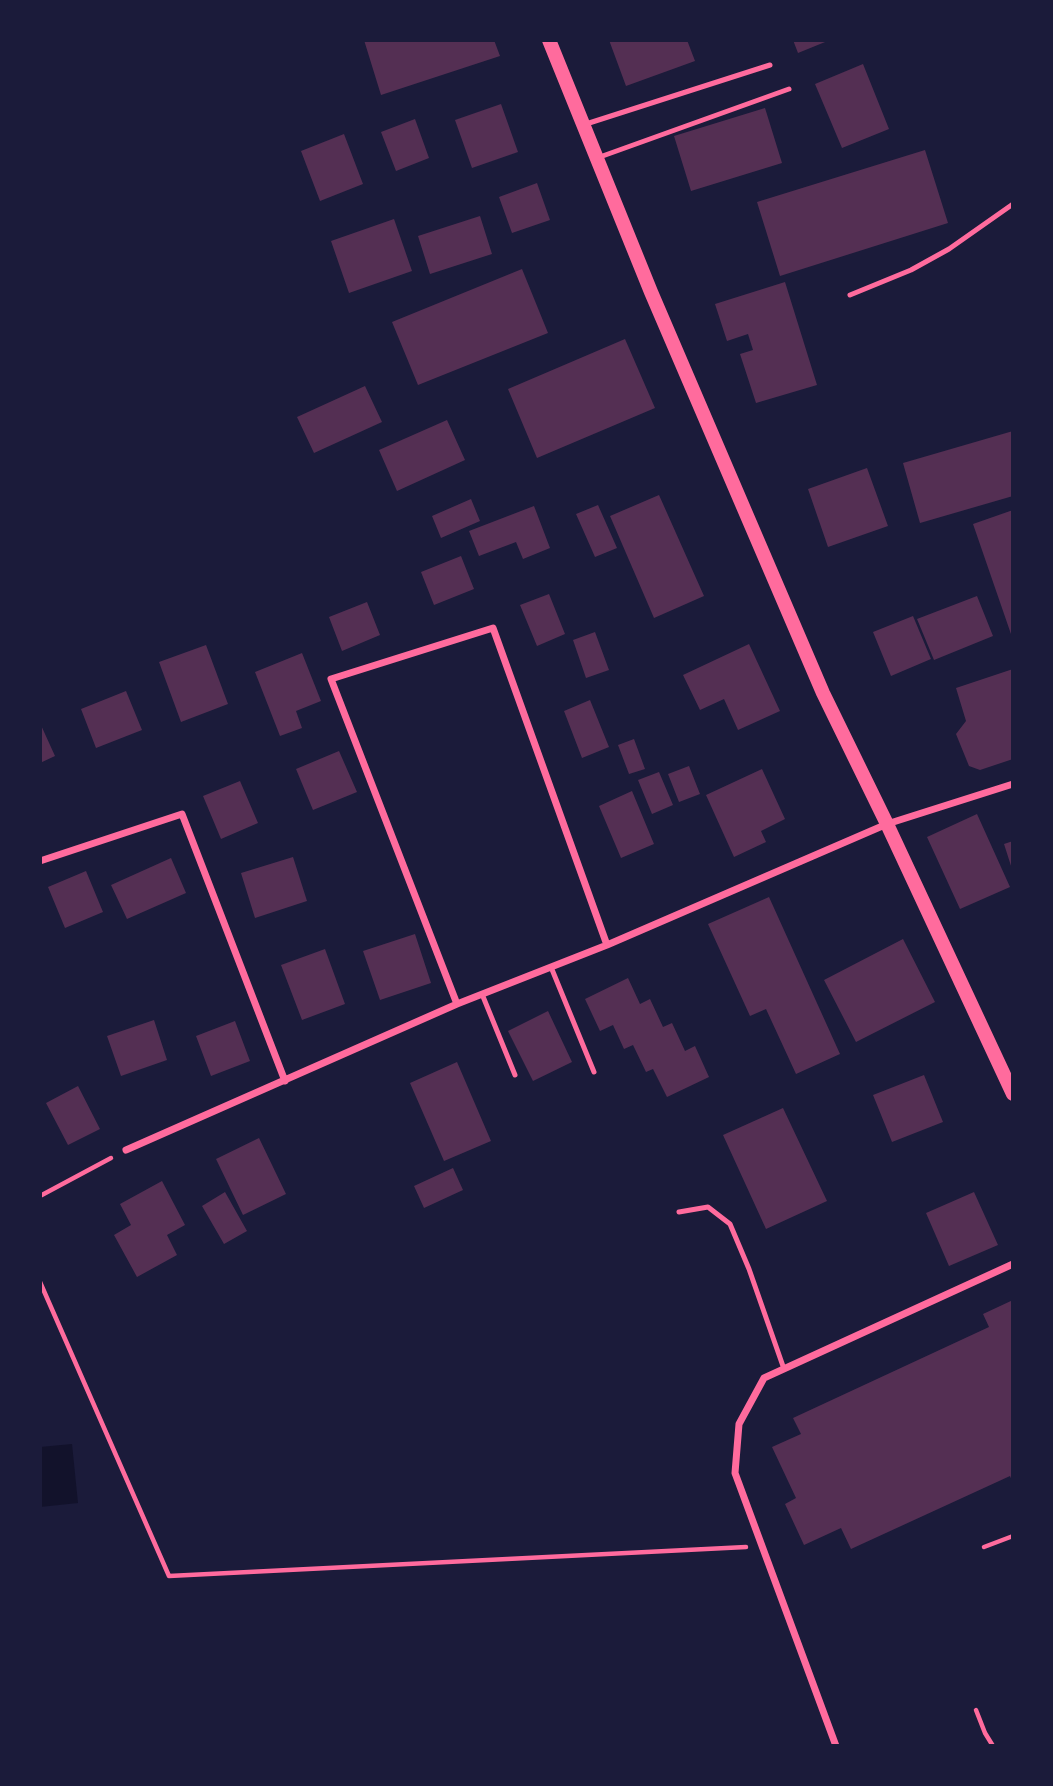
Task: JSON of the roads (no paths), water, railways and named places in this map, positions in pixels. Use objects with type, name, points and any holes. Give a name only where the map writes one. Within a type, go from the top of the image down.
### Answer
[{"type":"main road","points":[[549,40],[651,292],[823,693],[1013,1094]]},
{"type":"street","points":[[457,1004],[331,679],[494,628],[607,945]]},
{"type":"street","points":[[126,1150],[457,1004],[607,945],[887,824],[1013,783]]},
{"type":"street","points":[[40,861],[183,814],[285,1081]]},
{"type":"street","points":[[836,1746],[735,1473],[739,1424],[764,1378],[1013,1264]]},
{"type":"lane","points":[[583,125],[771,65]]},
{"type":"lane","points":[[597,158],[789,89]]},
{"type":"lane","points":[[850,295],[911,270],[949,249],[1013,204]]},
{"type":"lane","points":[[551,967],[594,1072]]},
{"type":"lane","points":[[482,994],[515,1075]]},
{"type":"lane","points":[[679,1212],[708,1208],[730,1224],[785,1369]]}]
